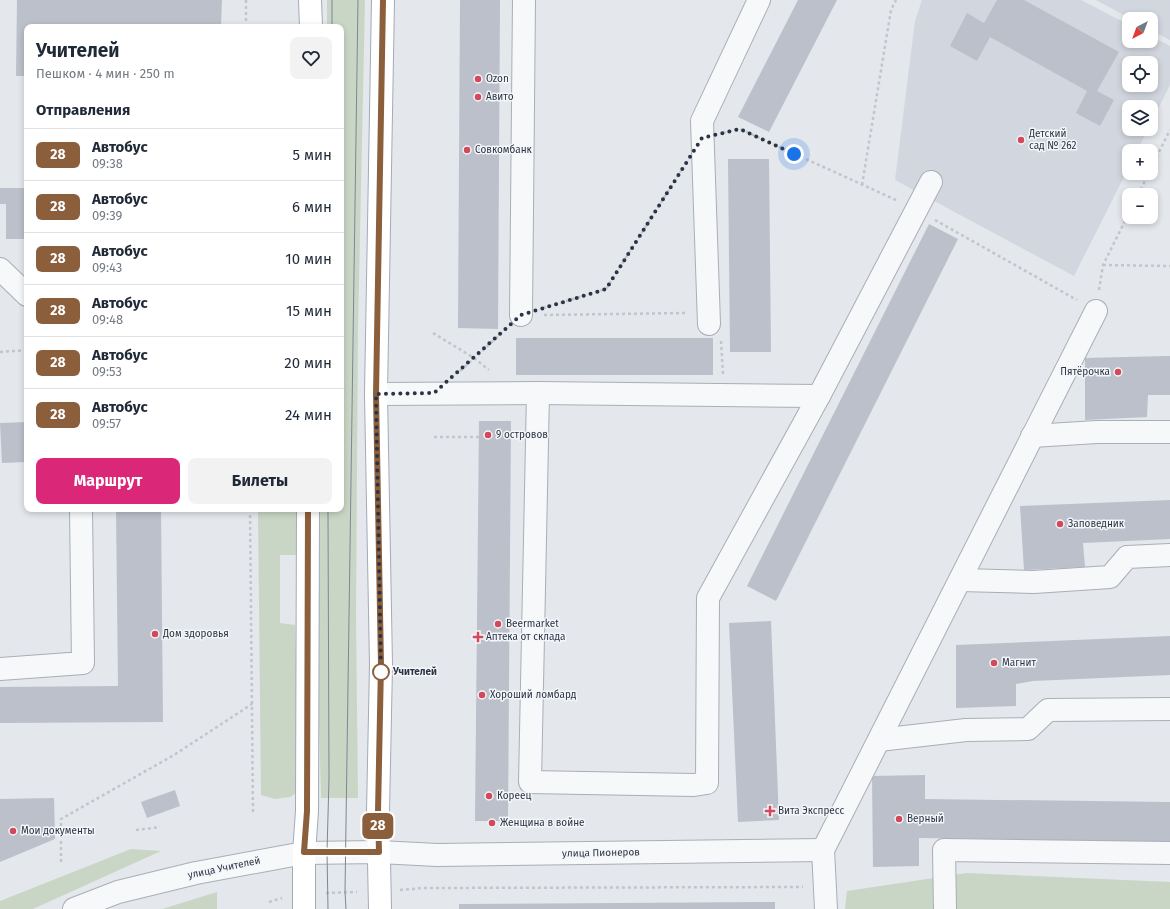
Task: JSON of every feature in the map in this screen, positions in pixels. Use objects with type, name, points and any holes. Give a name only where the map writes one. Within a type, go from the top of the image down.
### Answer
[{"type":"main road","points":[[310,0],[311,24]]},
{"type":"main road","points":[[380,900],[378,812],[381,665],[376,394],[384,0]]},
{"type":"main road","points":[[303,901],[307,811],[308,512]]},
{"type":"street","points":[[521,315],[524,0]]},
{"type":"street","points":[[709,318],[702,121],[759,0]]},
{"type":"street","points":[[538,393],[530,782],[694,785],[706,783],[708,598],[819,396],[931,182]]},
{"type":"street","points":[[0,269],[24,292]]},
{"type":"street","points":[[826,909],[823,850],[1096,310]]},
{"type":"street","points":[[376,394],[538,393],[819,396]]},
{"type":"street","points":[[1032,436],[1097,432],[1170,432]]},
{"type":"street","points":[[0,669],[83,663],[81,512]]},
{"type":"street","points":[[960,580],[1034,582],[1110,577],[1127,557],[1170,555]]},
{"type":"street","points":[[879,740],[966,730],[1028,729],[1048,710],[1170,709]]},
{"type":"street","name":"улица Пионеров","points":[[379,852],[437,855],[823,850]]},
{"type":"street","points":[[945,909],[944,850],[1170,853]]},
{"type":"street","name":"улица Учителей","points":[[74,909],[126,890],[196,873],[304,852],[379,852]]},
{"type":"path","points":[[246,0],[246,24]]},
{"type":"path","points":[[862,185],[891,10],[896,0]]},
{"type":"path","points":[[702,138],[740,129],[917,210],[1096,310],[1103,265],[1124,224]]},
{"type":"path","points":[[1158,154],[1170,130]]},
{"type":"path","points":[[434,393],[521,315],[606,289],[681,171]]},
{"type":"path","points":[[1103,265],[1170,266]]},
{"type":"path","points":[[521,315],[709,318],[721,339],[725,395]]},
{"type":"path","points":[[433,333],[474,358],[516,393]]},
{"type":"path","points":[[0,352],[24,350]]},
{"type":"path","points":[[434,437],[479,438]]},
{"type":"path","points":[[250,512],[253,814]]},
{"type":"path","points":[[62,862],[61,819],[174,755],[252,704]]},
{"type":"path","points":[[136,830],[160,827]]},
{"type":"path","points":[[269,902],[303,901],[328,893],[380,900],[429,888],[825,887]]},
{"type":"shaded area","name":"Детский сад № 262","points":[[922,0],[1081,0],[1122,21],[1122,48],[1158,48],[1158,40],[1170,46],[1170,85],[1158,109],[1158,100],[1122,100],[1122,136],[1144,136],[1140,144],[1122,144],[1122,180],[1074,276],[895,180],[915,21]]},
{"type":"shaded area","points":[[1096,0],[1170,0],[1170,40],[1158,34],[1158,12],[1122,12],[1122,14]]},
{"type":"green space","points":[[327,0],[365,0],[358,329],[356,615],[358,798],[321,798],[318,683],[320,512],[344,512],[344,24],[327,24]]},
{"type":"green space","points":[[258,512],[297,512],[297,555],[280,555],[280,623],[295,625],[300,790],[290,797],[275,799],[261,795]]},
{"type":"green space","points":[[131,849],[161,851],[33,909],[0,909],[0,901]]},
{"type":"green space","points":[[967,873],[1170,882],[1170,909],[845,909],[847,891]]},
{"type":"green space","points":[[217,892],[217,909],[162,909]]},
{"type":"building","points":[[17,0],[222,0],[221,24],[24,24],[24,76],[16,76]]},
{"type":"building","points":[[460,0],[500,0],[498,329],[458,328]]},
{"type":"building","points":[[798,0],[837,0],[769,132],[738,117]]},
{"type":"building","points":[[997,0],[1024,0],[1119,52],[1097,91],[1114,100],[1100,126],[1076,113],[1087,91],[990,37],[977,61],[950,46],[967,13],[984,23]]},
{"type":"building","points":[[728,159],[769,159],[771,352],[730,352]]},
{"type":"building","points":[[0,188],[24,188],[24,239],[6,239],[6,204],[0,204]]},
{"type":"building","points":[[929,224],[958,239],[776,601],[747,586]]},
{"type":"building","points":[[516,338],[713,338],[713,375],[516,375]]},
{"type":"building","points":[[1170,356],[1170,395],[1148,395],[1147,417],[1085,420],[1085,358]]},
{"type":"building","points":[[479,421],[511,421],[508,821],[475,821]]},
{"type":"building","points":[[24,422],[24,462],[2,463],[0,423]]},
{"type":"building","name":"Заповедник","points":[[1170,500],[1170,539],[1083,543],[1085,567],[1024,570],[1020,506]]},
{"type":"building","points":[[116,512],[161,512],[163,722],[0,723],[0,687],[118,686]]},
{"type":"building","points":[[771,621],[779,820],[738,822],[729,623]]},
{"type":"building","points":[[1170,636],[1170,675],[1033,681],[1016,684],[1016,706],[956,708],[956,645]]},
{"type":"building","points":[[925,775],[925,799],[1170,802],[1170,842],[919,838],[919,866],[873,867],[872,776]]},
{"type":"building","points":[[175,790],[180,806],[147,818],[141,802]]},
{"type":"building","points":[[54,798],[55,839],[0,862],[0,799]]},
{"type":"building","points":[[775,902],[775,909],[459,909],[459,904]]},
{"type":"tram line","points":[[332,0],[332,24]]},
{"type":"tram line","points":[[346,909],[345,892],[358,0]]},
{"type":"tram line","points":[[328,512],[328,909]]},
{"type":"bus line","name":"28","points":[[308,512],[307,811],[304,852],[379,852],[378,812],[381,665],[376,394],[383,0]]},
{"type":"place","name":"Ozon","points":[[478,79]]},
{"type":"place","name":"Авито","points":[[478,97]]},
{"type":"place","name":"Детский сад № 262","points":[[1021,140]]},
{"type":"place","name":"Совкомбанк","points":[[467,150]]},
{"type":"place","name":"Пятёрочка","points":[[1118,372]]},
{"type":"place","name":"9 островов","points":[[488,435]]},
{"type":"place","name":"Заповедник","points":[[1060,524]]},
{"type":"place","name":"Beermarket","points":[[498,624]]},
{"type":"place","name":"Дом здоровья","points":[[155,634]]},
{"type":"place","name":"Аптека от склада","points":[[478,637]]},
{"type":"place","name":"Магнит","points":[[994,663]]},
{"type":"place","name":"Учителей","points":[[381,672]]},
{"type":"place","name":"Хороший ломбард","points":[[482,695]]},
{"type":"place","name":"Кореец","points":[[489,796]]},
{"type":"place","name":"Вита Экспресс","points":[[770,811]]},
{"type":"place","name":"Верный","points":[[899,819]]},
{"type":"place","name":"Женщина в войне","points":[[492,823]]},
{"type":"place","name":"Мои документы","points":[[13,831]]},
{"type":"route","points":[[381,672],[376,394],[434,393],[521,315],[606,289],[702,138],[740,129],[794,154]]}]
